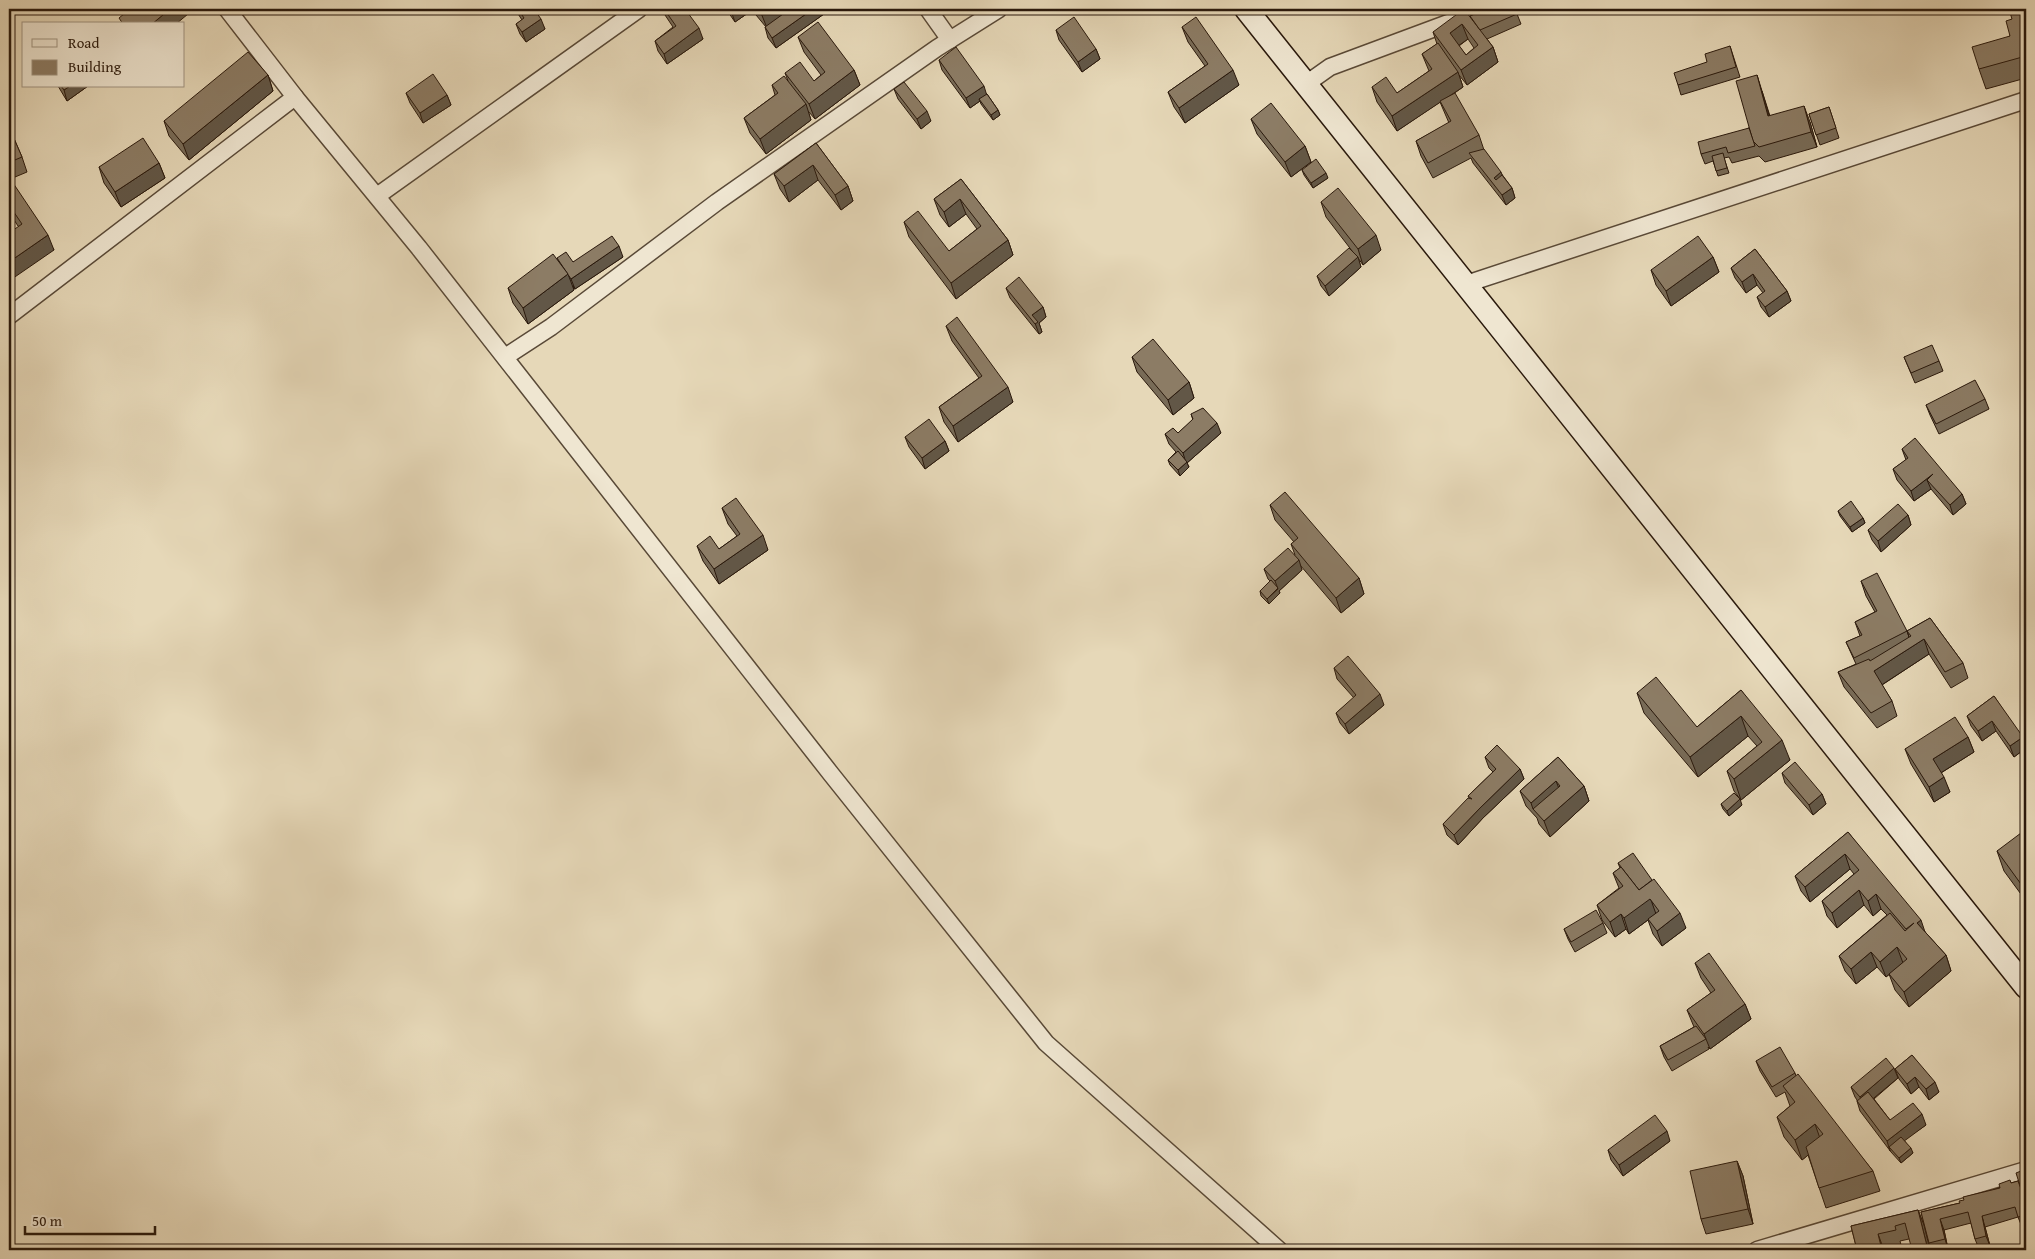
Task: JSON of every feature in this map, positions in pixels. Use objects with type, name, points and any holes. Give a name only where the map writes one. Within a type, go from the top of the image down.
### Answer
[{"type":"street","points":[[227,9],[295,97],[377,196],[505,357],[825,766],[1046,1043],[1279,1250]]},
{"type":"street","points":[[377,196],[639,9]]},
{"type":"street","points":[[928,9],[950,40]]},
{"type":"street","points":[[505,357],[551,327],[717,202],[950,40],[999,9]]},
{"type":"street","points":[[1246,9],[2026,987]]},
{"type":"street","points":[[1306,84],[1330,67],[1486,9]]},
{"type":"street","points":[[9,316],[295,97]]},
{"type":"street","points":[[1466,284],[2026,100]]},
{"type":"street","points":[[1757,1250],[2026,1170]]},
{"type":"building","points":[[130,9],[170,9],[154,22],[122,22],[119,18]]},
{"type":"building","points":[[518,9],[534,9],[541,19],[522,32],[516,24],[524,18]]},
{"type":"building","points":[[664,9],[685,9],[699,28],[664,54],[655,41],[676,26]]},
{"type":"building","points":[[758,9],[766,9],[761,13]]},
{"type":"building","points":[[790,9],[813,9],[772,38],[765,27]]},
{"type":"building","points":[[1464,9],[1493,47],[1461,70],[1433,32]],"holes":[[[1462,24],[1478,45],[1466,55],[1450,33]]]},
{"type":"building","points":[[1487,9],[1515,9],[1517,14],[1480,30],[1470,16]]},
{"type":"building","points":[[2009,9],[2026,9],[2026,56],[1979,69],[1972,47],[2010,36],[2006,21],[2012,19]]},
{"type":"building","points":[[1074,17],[1096,49],[1078,62],[1056,30]]},
{"type":"building","points":[[1196,17],[1233,70],[1179,108],[1168,92],[1208,64],[1182,27]]},
{"type":"building","points":[[818,22],[854,70],[809,104],[785,73],[800,62],[814,81],[825,72],[798,37]]},
{"type":"building","points":[[1438,43],[1458,72],[1392,116],[1372,87],[1386,77],[1397,93],[1432,69],[1422,54]]},
{"type":"building","points":[[1730,46],[1736,67],[1678,85],[1674,73],[1707,62],[1705,54]]},
{"type":"building","points":[[956,47],[984,86],[966,98],[939,60]]},
{"type":"building","points":[[248,52],[268,75],[183,144],[164,121]]},
{"type":"building","points":[[433,74],[447,95],[420,113],[406,93]]},
{"type":"building","points":[[1757,75],[1768,116],[1804,106],[1811,132],[1759,147],[1753,141],[1736,81]]},
{"type":"building","points":[[784,76],[806,104],[760,139],[744,118],[778,93],[772,85]]},
{"type":"building","points":[[904,82],[927,111],[917,119],[894,89]]},
{"type":"building","points":[[1455,93],[1479,135],[1428,163],[1416,141],[1451,121],[1440,101]]},
{"type":"building","points":[[987,94],[998,110],[991,115],[979,99]]},
{"type":"building","points":[[1271,103],[1305,146],[1285,162],[1251,119]]},
{"type":"building","points":[[1829,107],[1836,128],[1816,135],[1809,114]]},
{"type":"building","points":[[9,127],[22,157],[10,162],[9,159]]},
{"type":"building","points":[[1749,128],[1755,146],[1728,153],[1726,147],[1701,154],[1698,142]]},
{"type":"building","points":[[143,138],[159,163],[115,192],[99,167]]},
{"type":"building","points":[[816,143],[848,186],[835,195],[813,165],[784,186],[774,174]]},
{"type":"building","points":[[1484,149],[1501,172],[1494,178],[1496,180],[1502,175],[1512,188],[1502,195],[1469,153]]},
{"type":"building","points":[[1723,153],[1727,168],[1716,171],[1712,156]]},
{"type":"building","points":[[1316,159],[1326,173],[1311,183],[1302,170]]},
{"type":"building","points":[[9,177],[48,235],[9,262],[9,233],[22,224],[9,205]]},
{"type":"building","points":[[961,179],[1008,240],[951,283],[904,222],[918,211],[949,251],[981,226],[960,199],[944,212],[934,199]]},
{"type":"building","points":[[1338,188],[1376,235],[1358,249],[1321,202]]},
{"type":"building","points":[[612,236],[619,246],[571,279],[557,258],[566,252],[573,262]]},
{"type":"building","points":[[1698,236],[1713,257],[1666,291],[1651,270]]},
{"type":"building","points":[[1349,248],[1358,257],[1325,286],[1317,276]]},
{"type":"building","points":[[1755,249],[1787,291],[1765,307],[1757,297],[1765,291],[1753,274],[1742,282],[1731,268]]},
{"type":"building","points":[[553,254],[568,274],[523,308],[508,288]]},
{"type":"building","points":[[1019,277],[1043,307],[1032,315],[1038,322],[1035,324],[1006,288]]},
{"type":"building","points":[[957,317],[1008,387],[953,426],[939,407],[982,376],[946,326]]},
{"type":"building","points":[[1153,339],[1189,382],[1168,400],[1132,357]]},
{"type":"building","points":[[1932,345],[1939,361],[1911,373],[1904,357]]},
{"type":"building","points":[[1975,380],[1985,399],[1936,424],[1926,405]]},
{"type":"building","points":[[1203,408],[1217,423],[1183,453],[1165,434],[1173,428],[1178,433],[1193,419],[1191,414]]},
{"type":"building","points":[[929,419],[945,441],[922,458],[905,437]]},
{"type":"building","points":[[1915,438],[1962,494],[1950,505],[1927,480],[1933,474],[1911,491],[1893,469],[1908,458],[1902,449]]},
{"type":"building","points":[[1178,451],[1187,462],[1178,470],[1168,460]]},
{"type":"building","points":[[1285,492],[1359,578],[1336,598],[1291,544],[1298,538],[1270,505]]},
{"type":"building","points":[[736,498],[763,535],[714,569],[697,546],[710,536],[719,549],[740,534],[722,508]]},
{"type":"building","points":[[1851,501],[1863,518],[1850,527],[1838,511]]},
{"type":"building","points":[[1898,504],[1908,515],[1878,541],[1868,530]]},
{"type":"building","points":[[1288,548],[1299,560],[1275,581],[1264,569]]},
{"type":"building","points":[[1877,573],[1907,631],[1854,658],[1846,642],[1862,635],[1855,622],[1877,611],[1861,581]]},
{"type":"building","points":[[1271,580],[1278,588],[1267,599],[1260,591]]},
{"type":"building","points":[[1930,618],[1963,663],[1945,672],[1924,639],[1874,671],[1892,701],[1871,713],[1838,672],[1869,659],[1870,661],[1911,636],[1907,631]]},
{"type":"building","points":[[1348,656],[1380,694],[1345,724],[1336,713],[1356,695],[1334,668]]},
{"type":"building","points":[[1656,677],[1697,727],[1741,690],[1782,740],[1734,779],[1727,771],[1762,742],[1741,716],[1690,757],[1637,693]]},
{"type":"building","points":[[1994,696],[2023,737],[2010,746],[1992,721],[1978,731],[1967,716]]},
{"type":"building","points":[[1955,717],[1968,737],[1933,759],[1944,777],[1929,787],[1905,749]]},
{"type":"building","points":[[1497,745],[1520,769],[1454,835],[1443,824],[1468,798],[1472,799],[1468,796],[1496,769],[1485,757]]},
{"type":"building","points":[[1558,757],[1584,786],[1544,821],[1533,809],[1560,786],[1556,781],[1531,803],[1520,791]]},
{"type":"building","points":[[1795,762],[1822,794],[1809,805],[1782,773]]},
{"type":"building","points":[[1734,793],[1740,799],[1727,811],[1721,804]]},
{"type":"building","points":[[1848,832],[1921,920],[1917,923],[1946,955],[1904,992],[1889,974],[1907,959],[1897,947],[1880,962],[1871,952],[1851,969],[1839,956],[1890,913],[1905,931],[1914,923],[1906,929],[1876,894],[1868,901],[1859,890],[1832,913],[1822,901],[1859,870],[1845,854],[1805,887],[1795,876]]},
{"type":"building","points":[[2021,833],[2026,840],[2026,891],[1997,851]]},
{"type":"building","points":[[1633,853],[1652,880],[1639,890],[1618,863]]},
{"type":"building","points":[[1621,867],[1639,890],[1654,879],[1680,913],[1657,931],[1648,919],[1659,911],[1650,899],[1624,918],[1621,914],[1610,922],[1597,905],[1623,886],[1613,873]]},
{"type":"building","points":[[1596,910],[1603,923],[1571,942],[1564,929]]},
{"type":"building","points":[[1709,953],[1745,1004],[1704,1034],[1687,1010],[1715,990],[1695,963]]},
{"type":"building","points":[[1696,1026],[1706,1039],[1668,1060],[1660,1046]]},
{"type":"building","points":[[1780,1047],[1795,1073],[1772,1087],[1756,1061]]},
{"type":"building","points":[[1912,1055],[1935,1082],[1926,1089],[1915,1077],[1907,1084],[1895,1069]]},
{"type":"building","points":[[1886,1058],[1894,1068],[1860,1097],[1851,1087]]},
{"type":"building","points":[[1798,1074],[1873,1171],[1819,1188],[1806,1147],[1823,1134],[1815,1124],[1795,1140],[1777,1117],[1795,1102],[1783,1086]]},
{"type":"building","points":[[1868,1092],[1890,1120],[1913,1103],[1922,1114],[1887,1141],[1857,1101]]},
{"type":"building","points":[[1655,1115],[1667,1131],[1619,1165],[1608,1150]]},
{"type":"building","points":[[1901,1137],[1911,1148],[1899,1158],[1889,1147]]},
{"type":"building","points":[[1737,1161],[1748,1209],[1701,1219],[1690,1171]]},
{"type":"building","points":[[2026,1169],[2026,1197],[2024,1198],[2016,1173]]},
{"type":"building","points":[[2010,1180],[2011,1183],[2018,1181],[2026,1202],[2026,1215],[2018,1217],[2015,1207],[1982,1216],[1986,1236],[1975,1239],[1968,1212],[1940,1219],[1945,1239],[1929,1243],[1921,1212],[1960,1203],[1959,1201],[1964,1200],[1963,1197],[2000,1188],[1999,1184]]},
{"type":"building","points":[[1918,1210],[1928,1250],[1912,1250],[1905,1223],[1895,1226],[1896,1230],[1878,1234],[1882,1250],[1857,1250],[1851,1226]]}]
